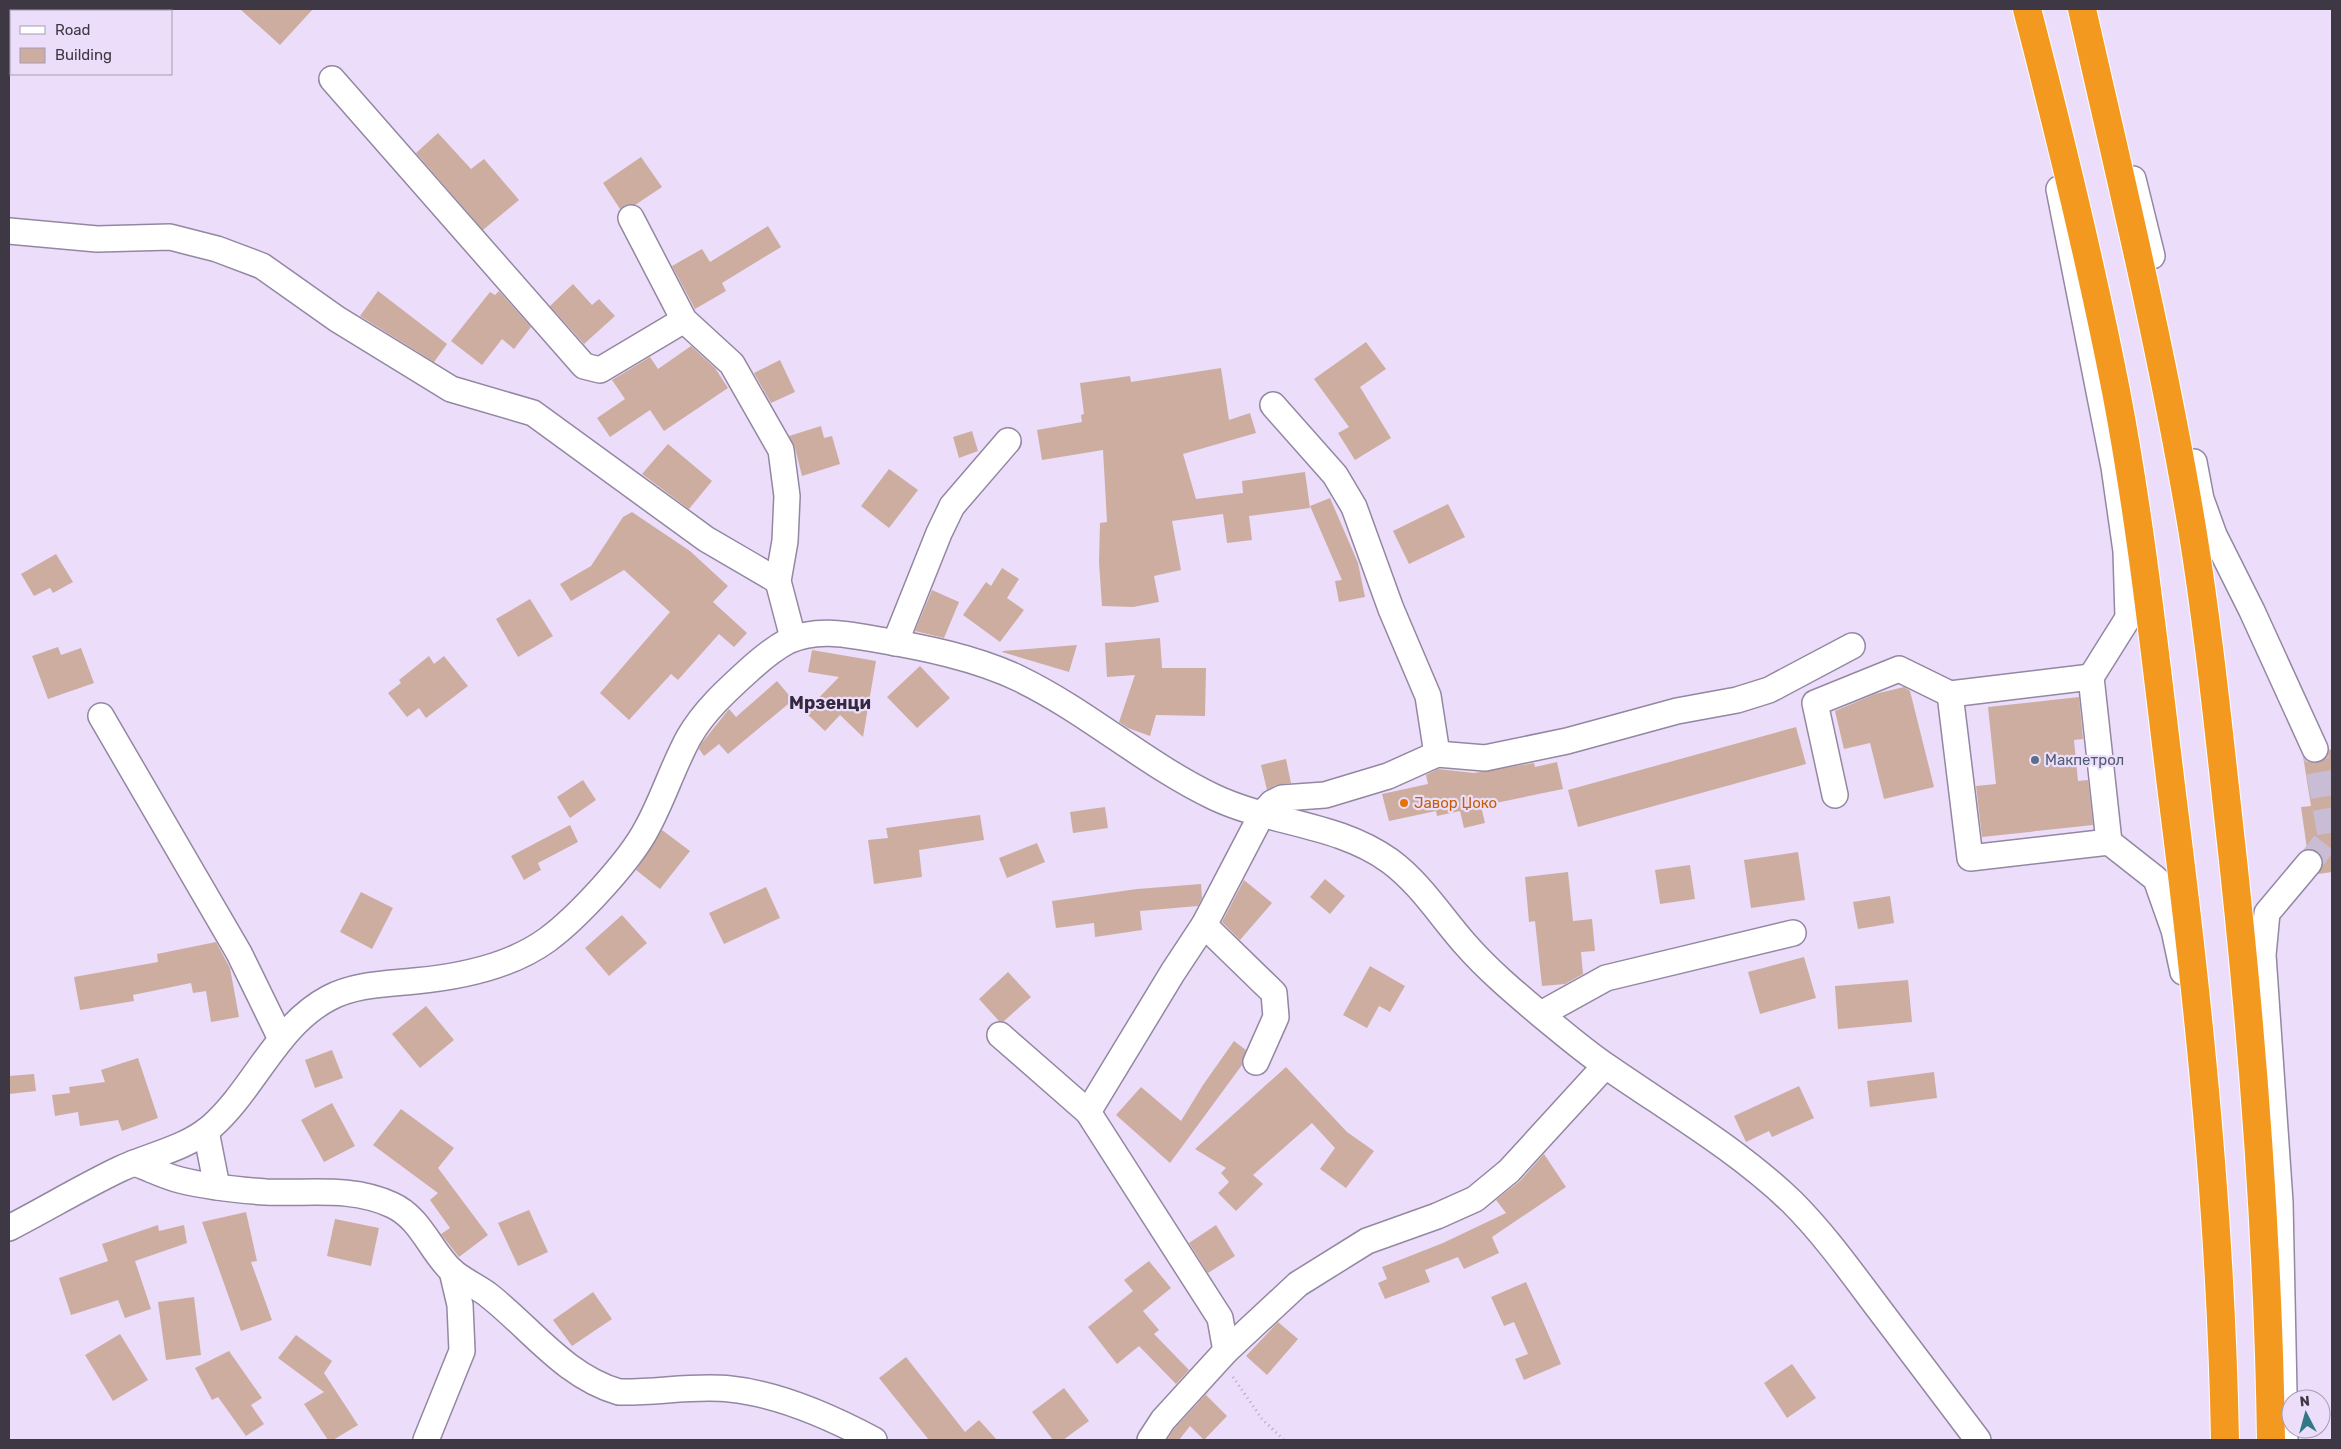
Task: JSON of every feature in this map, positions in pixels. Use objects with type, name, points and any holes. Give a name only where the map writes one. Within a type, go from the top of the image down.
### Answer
[{"type":"highway","points":[[2027,9],[2066,159],[2116,393],[2143,561],[2204,1060],[2223,1322],[2225,1440]]},
{"type":"highway","points":[[2083,9],[2176,442],[2192,529],[2212,666],[2240,922],[2261,1157],[2271,1440]]},
{"type":"street","points":[[2021,9],[2114,467],[2126,551],[2128,618],[2091,677],[2109,842]]},
{"type":"street","points":[[2083,9],[2143,214],[2201,499],[2214,535],[2252,611],[2316,749]]},
{"type":"street","points":[[332,79],[584,366],[600,370],[684,320]]},
{"type":"street","points":[[631,218],[684,320],[732,364],[781,450],[787,496],[786,541],[778,581],[793,638]]},
{"type":"street","points":[[9,231],[97,238],[170,237],[217,249],[262,266],[337,319],[452,389],[533,413],[706,539],[778,581]]},
{"type":"street","points":[[1273,405],[1335,476],[1354,507],[1391,609],[1428,696],[1437,754]]},
{"type":"street","points":[[895,643],[939,532],[952,506],[1008,441]]},
{"type":"street","points":[[9,1228],[92,1182],[134,1163],[171,1150],[206,1131],[236,1101],[255,1072],[281,1039],[309,1012],[332,996],[356,988],[433,979],[482,968],[515,958],[546,940],[587,903],[623,863],[646,830],[692,732],[717,699],[765,656],[793,638],[826,632],[895,643],[981,663],[1018,678],[1047,694],[1168,772],[1216,798],[1262,814],[1322,828],[1373,850],[1396,865],[1470,950],[1541,1014],[1604,1066],[1667,1106],[1761,1175],[1794,1204],[1844,1260],[1978,1440]]},
{"type":"street","points":[[1088,1112],[1204,924],[1262,814],[1272,803],[1282,798],[1325,795],[1388,776],[1437,754],[1485,758],[1567,740],[1678,711],[1737,700],[1769,690],[1852,646]]},
{"type":"street","points":[[1835,795],[1815,703],[1899,669],[1950,694],[2091,677]]},
{"type":"street","points":[[1950,694],[1970,858],[2109,842],[2156,879],[2174,930],[2187,990],[2218,1440]]},
{"type":"street","points":[[101,716],[239,953],[281,1039]]},
{"type":"street","points":[[2285,1440],[2280,1202],[2263,955],[2267,913],[2309,863]]},
{"type":"street","points":[[1204,924],[1274,994],[1276,1017],[1256,1062]]},
{"type":"street","points":[[1541,1014],[1606,978],[1793,933]]},
{"type":"street","points":[[1000,1035],[1088,1112],[1220,1318],[1226,1351]]},
{"type":"street","points":[[1150,1440],[1163,1420],[1226,1351],[1298,1284],[1367,1241],[1437,1216],[1475,1199],[1509,1171],[1604,1066]]},
{"type":"street","points":[[206,1131],[218,1187]]},
{"type":"street","points":[[134,1163],[178,1180],[218,1187],[267,1192],[318,1190],[365,1194],[394,1205],[409,1217],[425,1233],[452,1271],[487,1294],[577,1373],[602,1387],[619,1392],[729,1388],[757,1393],[824,1416],[874,1440]]},
{"type":"street","points":[[426,1440],[441,1408],[462,1351],[460,1305],[452,1271]]},
{"type":"path","points":[[1226,1351],[1229,1369],[1262,1419],[1284,1440]]},
{"type":"building","points":[[240,9],[313,9],[280,45]]},
{"type":"building","points":[[438,133],[471,169],[484,159],[519,200],[483,230],[416,153]]},
{"type":"building","points":[[641,157],[662,187],[635,205],[625,205],[620,209],[603,183]]},
{"type":"building","points":[[768,226],[781,247],[722,283],[726,291],[695,309],[672,266],[702,249],[710,262]]},
{"type":"building","points":[[573,284],[592,305],[599,299],[615,316],[584,344],[550,306]]},
{"type":"building","points":[[378,291],[447,344],[434,362],[360,316]]},
{"type":"building","points":[[499,291],[531,327],[514,349],[502,339],[482,365],[451,341],[490,292],[495,295]]},
{"type":"building","points":[[1366,342],[1386,369],[1360,387],[1391,438],[1355,460],[1338,433],[1349,427],[1314,379]]},
{"type":"building","points":[[691,346],[715,368],[728,388],[664,431],[650,410],[610,437],[597,418],[625,399],[612,380],[650,357],[658,369]]},
{"type":"building","points":[[780,360],[795,392],[771,403],[754,373]]},
{"type":"building","points":[[1221,368],[1229,420],[1250,413],[1256,433],[1183,454],[1196,499],[1243,493],[1242,481],[1305,472],[1310,508],[1249,516],[1252,540],[1227,543],[1223,514],[1172,521],[1181,570],[1154,576],[1159,602],[1133,607],[1102,606],[1099,562],[1100,523],[1107,522],[1103,450],[1042,460],[1037,430],[1082,422],[1081,415],[1084,414],[1080,383],[1130,376],[1131,382]]},
{"type":"building","points":[[821,426],[824,438],[832,436],[840,464],[802,476],[795,448],[789,436]]},
{"type":"building","points":[[972,431],[978,451],[959,458],[953,437]]},
{"type":"building","points":[[668,444],[712,481],[689,509],[642,474]]},
{"type":"building","points":[[889,469],[918,490],[889,528],[861,506]]},
{"type":"building","points":[[1330,498],[1358,563],[1365,597],[1339,602],[1335,581],[1342,580],[1310,506]]},
{"type":"building","points":[[1448,504],[1465,537],[1409,564],[1393,531]]},
{"type":"building","points":[[632,512],[690,551],[728,586],[713,602],[747,633],[734,647],[719,634],[678,680],[671,674],[629,720],[600,693],[670,612],[624,570],[571,601],[560,584],[591,566],[623,517]]},
{"type":"building","points":[[56,554],[73,582],[53,593],[50,588],[34,596],[21,574]]},
{"type":"building","points":[[1002,568],[1019,579],[1007,598],[1024,610],[1000,642],[963,615],[986,582],[991,586]]},
{"type":"building","points":[[932,590],[959,602],[944,638],[915,631]]},
{"type":"building","points":[[530,599],[553,636],[518,657],[496,619]]},
{"type":"building","points":[[1160,638],[1162,668],[1206,668],[1205,716],[1156,715],[1150,736],[1128,728],[1119,722],[1135,675],[1107,677],[1105,643]]},
{"type":"building","points":[[1077,645],[1069,672],[1002,652],[1003,651]]},
{"type":"building","points":[[58,647],[61,655],[81,648],[94,683],[48,699],[32,656]]},
{"type":"building","points":[[812,650],[876,661],[863,737],[840,715],[825,731],[805,712],[839,677],[808,672]]},
{"type":"building","points":[[429,656],[434,664],[444,656],[468,686],[426,718],[419,708],[407,717],[388,693],[401,683],[399,680]]},
{"type":"building","points":[[920,666],[950,698],[917,728],[887,697]]},
{"type":"building","points":[[777,681],[793,700],[728,754],[719,744],[704,756],[699,749],[701,744],[729,709],[736,717]]},
{"type":"building","points":[[1904,687],[1910,691],[1934,787],[1884,799],[1870,743],[1844,749],[1835,711],[1875,694]]},
{"type":"building","name":"Макпетрол","points":[[2079,697],[2083,739],[2074,740],[2078,781],[2088,780],[2093,825],[1982,837],[1976,786],[1996,784],[1988,707]]},
{"type":"building","points":[[1796,727],[1806,764],[1578,827],[1568,790]]},
{"type":"building","points":[[2332,749],[2332,872],[2318,874],[2323,866],[2323,859],[2318,852],[2307,849],[2301,807],[2311,806],[2303,756],[2313,763],[2320,762],[2327,757],[2329,750]]},
{"type":"building","points":[[1286,759],[1291,783],[1276,785],[1267,790],[1261,765]]},
{"type":"building","points":[[1557,762],[1563,789],[1481,806],[1485,823],[1464,828],[1460,811],[1437,816],[1436,811],[1389,821],[1382,794],[1428,784],[1426,775],[1438,769],[1474,773],[1534,763],[1535,767]]},
{"type":"building","points":[[583,780],[596,800],[570,818],[557,797]]},
{"type":"building","points":[[1105,807],[1108,828],[1073,833],[1070,812]]},
{"type":"building","points":[[980,815],[984,840],[919,850],[922,877],[874,884],[868,840],[888,838],[886,828]]},
{"type":"building","points":[[570,825],[578,842],[538,863],[541,870],[524,880],[511,856]]},
{"type":"building","points":[[662,830],[690,851],[660,889],[636,870]]},
{"type":"building","points":[[1037,843],[1045,862],[1007,878],[999,858]]},
{"type":"building","points":[[1798,852],[1805,900],[1751,908],[1744,860]]},
{"type":"building","points":[[1690,865],[1695,899],[1660,904],[1655,870]]},
{"type":"building","points":[[1568,872],[1573,921],[1592,919],[1595,951],[1581,952],[1583,974],[1565,984],[1542,986],[1535,921],[1529,922],[1525,877]]},
{"type":"building","points":[[1325,879],[1345,896],[1330,914],[1310,897]]},
{"type":"building","points":[[1244,880],[1272,903],[1240,940],[1222,922]]},
{"type":"building","points":[[1201,884],[1202,898],[1198,906],[1140,911],[1142,930],[1095,937],[1094,923],[1056,928],[1052,901],[1137,889]]},
{"type":"building","points":[[766,887],[780,918],[724,944],[709,913]]},
{"type":"building","points":[[361,892],[393,908],[372,949],[340,932]]},
{"type":"building","points":[[1890,896],[1894,923],[1858,929],[1853,902]]},
{"type":"building","points":[[622,915],[647,943],[609,976],[585,948]]},
{"type":"building","points":[[216,942],[230,968],[239,1017],[211,1022],[206,991],[193,993],[191,983],[133,995],[134,1001],[80,1010],[74,977],[158,962],[157,954]]},
{"type":"building","points":[[1804,957],[1816,998],[1760,1014],[1748,972]]},
{"type":"building","points":[[1370,966],[1405,986],[1390,1012],[1379,1006],[1367,1028],[1343,1015]]},
{"type":"building","points":[[1008,972],[1031,997],[1004,1021],[999,1021],[979,999]]},
{"type":"building","points":[[1908,980],[1912,1022],[1838,1029],[1835,986]]},
{"type":"building","points":[[426,1006],[454,1040],[420,1068],[392,1034]]},
{"type":"building","points":[[1234,1041],[1246,1050],[1242,1065],[1170,1163],[1116,1115],[1141,1087],[1181,1121],[1203,1085]]},
{"type":"building","points":[[332,1050],[343,1078],[315,1088],[305,1060]]},
{"type":"building","points":[[138,1058],[158,1118],[122,1131],[118,1120],[80,1126],[78,1112],[55,1116],[52,1095],[70,1093],[69,1087],[105,1082],[101,1070]]},
{"type":"building","points":[[1286,1067],[1347,1132],[1374,1151],[1346,1188],[1320,1169],[1335,1148],[1312,1123],[1253,1175],[1263,1184],[1236,1211],[1218,1193],[1229,1182],[1221,1173],[1226,1168],[1195,1149]]},
{"type":"building","points":[[1934,1072],[1937,1098],[1870,1107],[1867,1081]]},
{"type":"building","points":[[34,1074],[36,1091],[9,1094],[9,1076]]},
{"type":"building","points":[[1799,1086],[1814,1118],[1772,1137],[1769,1131],[1746,1142],[1734,1116]]},
{"type":"building","points":[[332,1103],[355,1146],[324,1162],[301,1120]]},
{"type":"building","points":[[401,1109],[454,1148],[438,1168],[488,1235],[459,1257],[441,1234],[450,1228],[430,1200],[438,1193],[373,1145]]},
{"type":"building","points":[[1544,1154],[1566,1187],[1492,1237],[1499,1253],[1464,1269],[1458,1257],[1425,1270],[1430,1282],[1385,1299],[1378,1283],[1387,1279],[1382,1267],[1443,1243],[1506,1213],[1496,1200],[1520,1181]]},
{"type":"building","points":[[529,1210],[548,1252],[518,1266],[498,1223]]},
{"type":"building","points":[[246,1212],[257,1261],[251,1262],[272,1320],[241,1331],[202,1222]]},
{"type":"building","points":[[335,1219],[379,1228],[371,1266],[327,1256]]},
{"type":"building","points":[[158,1225],[159,1231],[184,1225],[187,1243],[135,1261],[151,1309],[125,1318],[118,1300],[71,1315],[59,1278],[108,1261],[102,1244]]},
{"type":"building","points":[[1216,1225],[1235,1256],[1208,1273],[1189,1243]]},
{"type":"building","points":[[1149,1261],[1171,1288],[1143,1311],[1159,1330],[1154,1334],[1189,1370],[1176,1384],[1139,1346],[1117,1364],[1088,1327],[1133,1291],[1124,1280]]},
{"type":"building","points":[[1526,1282],[1561,1364],[1524,1380],[1515,1359],[1528,1354],[1514,1322],[1504,1326],[1491,1297]]},
{"type":"building","points":[[593,1292],[612,1319],[572,1346],[553,1320]]},
{"type":"building","points":[[194,1297],[201,1355],[166,1360],[158,1302]]},
{"type":"building","points":[[1278,1322],[1298,1339],[1267,1375],[1246,1356]]},
{"type":"building","points":[[120,1334],[148,1380],[113,1401],[85,1355]]},
{"type":"building","points":[[296,1335],[332,1361],[324,1373],[358,1425],[333,1440],[328,1440],[304,1404],[324,1392],[278,1358]]},
{"type":"building","points":[[229,1351],[262,1398],[251,1405],[264,1424],[246,1436],[218,1397],[212,1400],[195,1368]]},
{"type":"building","points":[[906,1357],[965,1432],[979,1420],[997,1440],[929,1440],[879,1378]]},
{"type":"building","points":[[1792,1364],[1816,1398],[1787,1418],[1764,1383]]},
{"type":"building","points":[[1064,1388],[1089,1421],[1063,1440],[1053,1440],[1032,1412]]},
{"type":"building","points":[[1209,1391],[1206,1395],[1227,1416],[1204,1440],[1190,1426],[1179,1440],[1167,1440],[1174,1429]]},
{"type":"tunnel","points":[[2309,863],[2330,836],[2315,749]]},
{"type":"place","name":"Макпетрол","points":[[2035,760]]},
{"type":"place","name":"Јавор Џоко","points":[[1404,803]]},
{"type":"district","name":"Мрзенци","points":[[830,703]]}]
